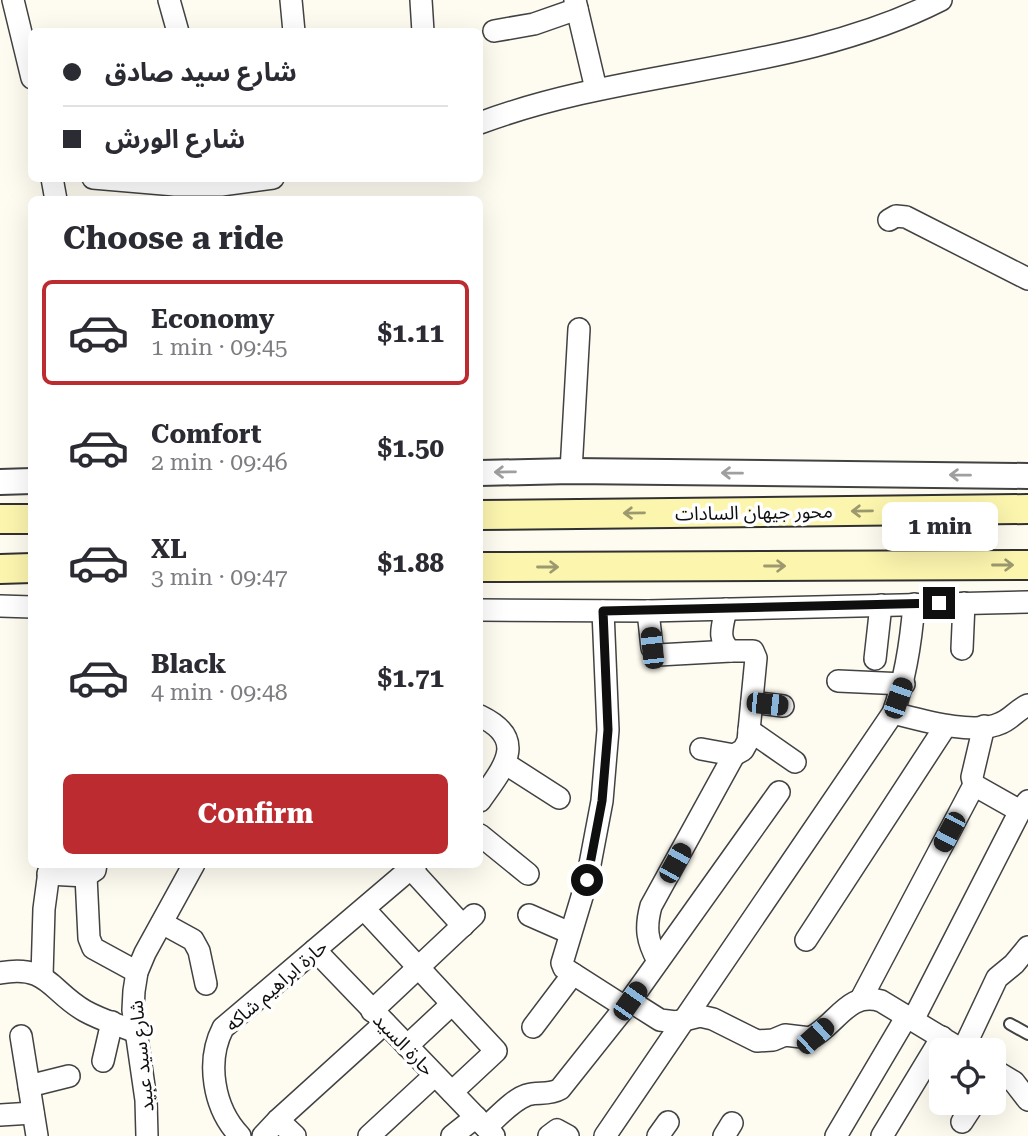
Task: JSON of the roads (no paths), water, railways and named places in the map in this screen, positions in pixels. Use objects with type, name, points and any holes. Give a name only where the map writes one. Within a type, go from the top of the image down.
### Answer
[{"type":"main road","name":"محور جيهان السادات","points":[[483,515],[1028,509]]},
{"type":"main road","points":[[0,519],[28,519]]},
{"type":"main road","points":[[483,567],[1028,565]]},
{"type":"main road","points":[[0,569],[28,568]]},
{"type":"street","points":[[13,0],[28,62]]},
{"type":"street","points":[[169,0],[177,28]]},
{"type":"street","points":[[292,0],[294,28]]},
{"type":"street","points":[[483,122],[518,109],[596,89],[738,63],[835,41],[910,15],[941,0]]},
{"type":"street","points":[[424,28],[427,1]]},
{"type":"street","points":[[494,31],[534,24],[576,5],[596,89]]},
{"type":"street","points":[[140,182],[175,185],[220,182]]},
{"type":"street","points":[[889,220],[896,216],[906,217],[1028,279]]},
{"type":"street","points":[[571,471],[579,329]]},
{"type":"street","points":[[483,472],[1028,476]]},
{"type":"street","points":[[0,482],[28,481]]},
{"type":"street","points":[[483,610],[726,610],[1028,602]]},
{"type":"street","points":[[962,649],[964,603]]},
{"type":"street","points":[[605,1136],[893,713],[904,684],[910,654],[914,604]]},
{"type":"street","points":[[875,659],[881,605]]},
{"type":"street","points":[[0,606],[28,607]]},
{"type":"street","points":[[726,610],[721,637],[723,643],[732,651]]},
{"type":"street","points":[[603,611],[608,730],[602,801],[587,880],[562,963],[564,968],[660,1020],[676,1022],[700,1016],[713,1019],[757,1041],[773,1040],[785,1035],[810,1038],[861,999],[881,1001],[942,1037],[882,1136]]},
{"type":"street","points":[[648,611],[652,648],[658,655],[750,650],[756,654],[748,741],[743,750],[734,755],[651,906],[646,925],[649,944],[658,961]]},
{"type":"street","points":[[838,681],[904,684]]},
{"type":"street","points":[[752,702],[783,706]]},
{"type":"street","points":[[893,713],[945,727],[984,726],[1003,723],[1028,705]]},
{"type":"street","points":[[483,718],[492,722],[505,737],[508,747],[506,764],[483,797]]},
{"type":"street","points":[[861,999],[974,785],[972,777],[984,726]]},
{"type":"street","points":[[806,940],[945,727]]},
{"type":"street","points":[[749,730],[795,762]]},
{"type":"street","points":[[701,749],[734,755]]},
{"type":"street","points":[[506,764],[559,798]]},
{"type":"street","points":[[836,1136],[910,1018],[1024,806],[974,785]]},
{"type":"street","points":[[452,1136],[485,1127],[523,1096],[532,1093],[547,1094],[560,1089],[627,1004],[779,792]]},
{"type":"street","points":[[483,837],[528,874]]},
{"type":"street","name":"شارع سيد عبيد","points":[[147,1136],[146,1100],[133,1010],[137,972],[192,868]]},
{"type":"street","name":"حارة ابراهيم شاكه","points":[[240,1136],[223,1110],[215,1085],[215,1043],[223,1028],[412,868]]},
{"type":"street","points":[[295,1136],[271,1128],[379,1017],[417,968],[468,921],[414,868]]},
{"type":"street","points":[[42,976],[49,869],[91,870],[89,937],[93,948],[137,972]]},
{"type":"street","points":[[365,909],[496,1051],[452,1092]]},
{"type":"street","points":[[529,915],[570,933]]},
{"type":"street","points":[[162,923],[192,940],[198,951],[206,984]]},
{"type":"street","points":[[969,1038],[997,978],[1014,964],[1028,947]]},
{"type":"street","name":"حارة السيد","points":[[316,950],[485,1127]]},
{"type":"street","points":[[1,970],[25,970],[42,976],[83,1010],[136,1032]]},
{"type":"street","points":[[533,1027],[573,974]]},
{"type":"street","points":[[407,1046],[452,1004]]},
{"type":"street","points":[[103,1060],[111,1022]]},
{"type":"street","points":[[21,1036],[37,1136]]},
{"type":"street","points":[[29,1086],[69,1076]]},
{"type":"street","points":[[369,1136],[434,1076]]},
{"type":"street","points":[[1006,1078],[1014,1082],[1028,1100]]},
{"type":"street","points":[[0,1115],[33,1113]]},
{"type":"street","points":[[962,1122],[967,1115]]},
{"type":"street","points":[[549,1136],[557,1130],[568,1136]]},
{"type":"lane","points":[[1010,1024],[1028,1034]]}]
